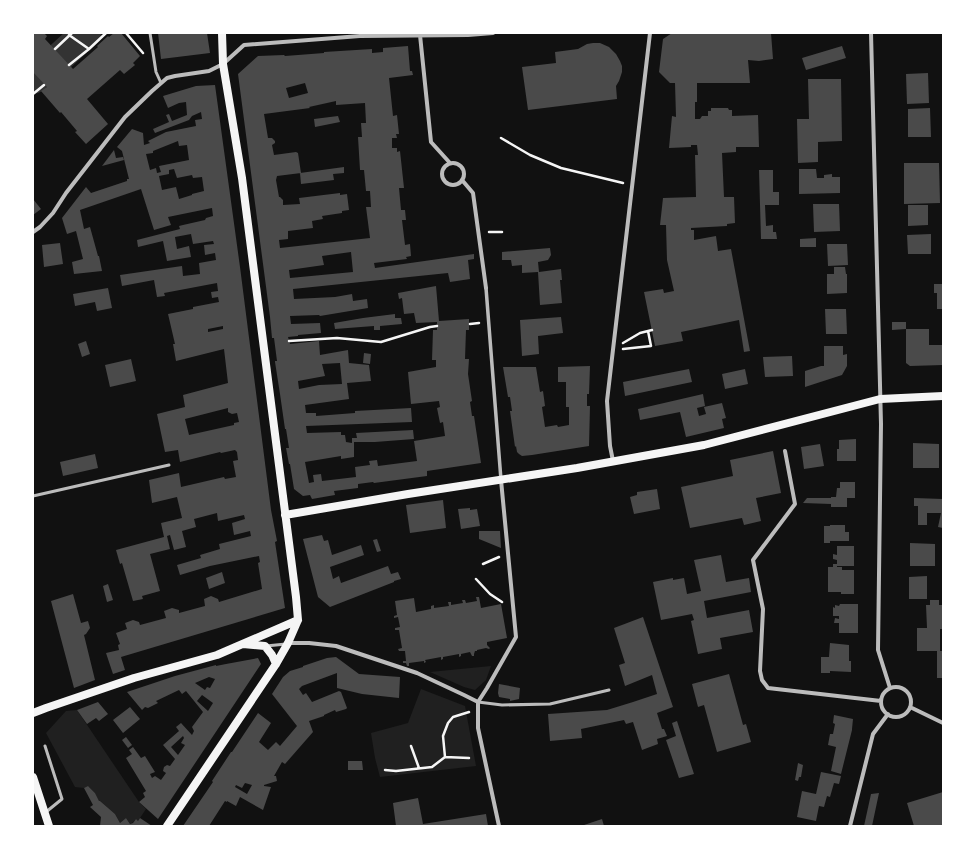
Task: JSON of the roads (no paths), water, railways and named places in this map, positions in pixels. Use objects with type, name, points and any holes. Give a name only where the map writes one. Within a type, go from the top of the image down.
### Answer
[{"type":"main road","points":[[167,826],[276,664],[288,643],[298,620],[286,515],[242,178],[223,64],[222,33]]},
{"type":"main road","points":[[286,515],[704,445],[880,399],[943,396]]},
{"type":"main road","points":[[33,714],[46,708],[134,678],[217,655],[298,620]]},
{"type":"main road","points":[[242,644],[265,646],[272,655],[276,664]]},
{"type":"main road","points":[[33,777],[48,826]]},
{"type":"street","points":[[33,232],[53,213],[66,193],[125,117],[167,78],[209,71],[223,64],[244,45],[360,36],[494,33]]},
{"type":"street","points":[[613,461],[610,446],[607,401],[650,33]]},
{"type":"street","points":[[871,33],[881,424],[878,650],[890,688]]},
{"type":"street","points":[[420,35],[431,142],[450,163]]},
{"type":"street","points":[[450,163],[457,163],[462,168],[464,174],[462,180],[456,184],[446,181],[443,175],[444,168],[450,163]]},
{"type":"street","points":[[462,180],[473,193],[486,288],[501,480],[516,637],[478,702],[477,709],[478,728],[499,826]]},
{"type":"street","points":[[785,451],[795,504],[753,560],[763,609],[760,672],[762,680],[768,688],[881,701]]},
{"type":"street","points":[[288,643],[309,643],[336,646],[417,673],[478,702]]},
{"type":"street","points":[[890,688],[901,688],[910,695],[910,707],[908,712],[904,715],[898,717],[893,716],[884,711],[881,701],[883,696],[890,688]]},
{"type":"street","points":[[910,707],[943,723]]},
{"type":"street","points":[[850,826],[873,734],[888,714]]},
{"type":"lane","points":[[150,33],[156,72],[161,82]]},
{"type":"lane","points":[[33,496],[169,465]]},
{"type":"lane","points":[[265,646],[288,643]]},
{"type":"lane","points":[[478,702],[502,705],[550,704],[609,690]]},
{"type":"lane","points":[[44,813],[62,799],[45,746]]},
{"type":"waterway","points":[[61,56],[86,33]]},
{"type":"waterway","points":[[33,79],[37,76]]}]
